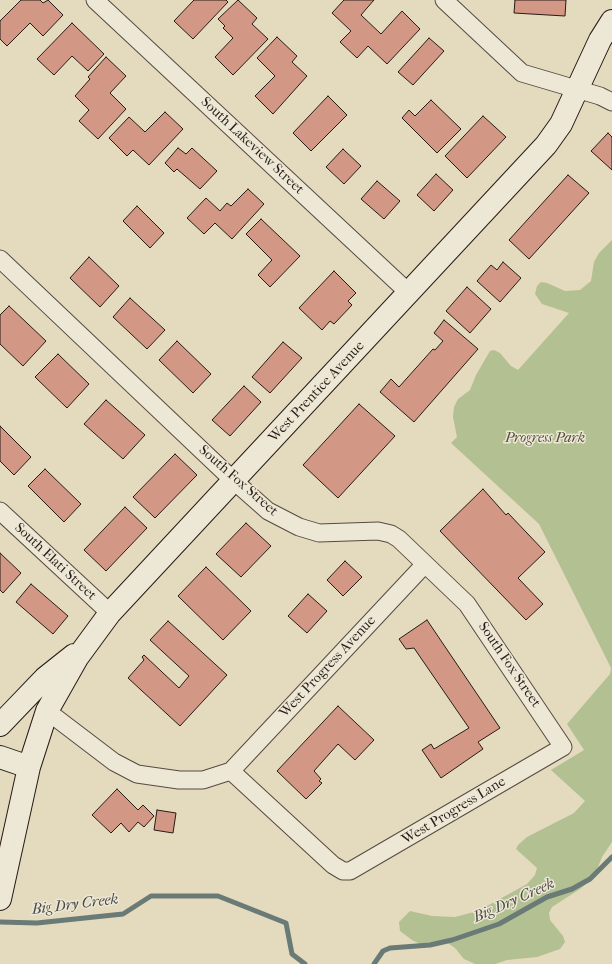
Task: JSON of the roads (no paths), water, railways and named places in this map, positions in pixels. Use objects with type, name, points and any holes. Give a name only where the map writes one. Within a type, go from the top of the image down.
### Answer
[{"type":"street","name":"South Lakeview Street","points":[[95,0],[409,293]]},
{"type":"street","points":[[444,0],[522,73],[600,96],[612,102]]},
{"type":"street","name":"West Prentice Avenue","points":[[0,899],[28,767],[47,711],[86,646],[110,613],[546,145],[561,124],[600,40],[612,22]]},
{"type":"street","name":"South Fox Street","points":[[0,259],[234,481],[268,511],[298,527],[319,533],[384,532],[399,539],[467,604],[563,747]]},
{"type":"street","name":"South Elati Street","points":[[0,510],[110,613]]},
{"type":"street","name":"West Progress Avenue","points":[[231,771],[425,564]]},
{"type":"street","points":[[0,725],[44,678],[86,646]]},
{"type":"street","points":[[47,711],[114,762],[137,774],[179,780],[203,780],[231,771]]},
{"type":"street","name":"West Progress Lane","points":[[231,771],[323,856],[343,871],[350,871],[364,865],[563,747]]},
{"type":"street","points":[[0,756],[28,767]]},
{"type":"waterway","name":"Big Dry Creek","points":[[374,964],[383,951],[390,948],[430,945],[452,940],[499,924],[547,897],[572,889],[590,879],[612,857]]},
{"type":"waterway","name":"Big Dry Creek","points":[[0,922],[37,923],[123,914],[151,896],[218,896],[286,923],[292,954],[305,964]]},
{"type":"park label","name":"Progress Park","points":[[545,439]]}]
